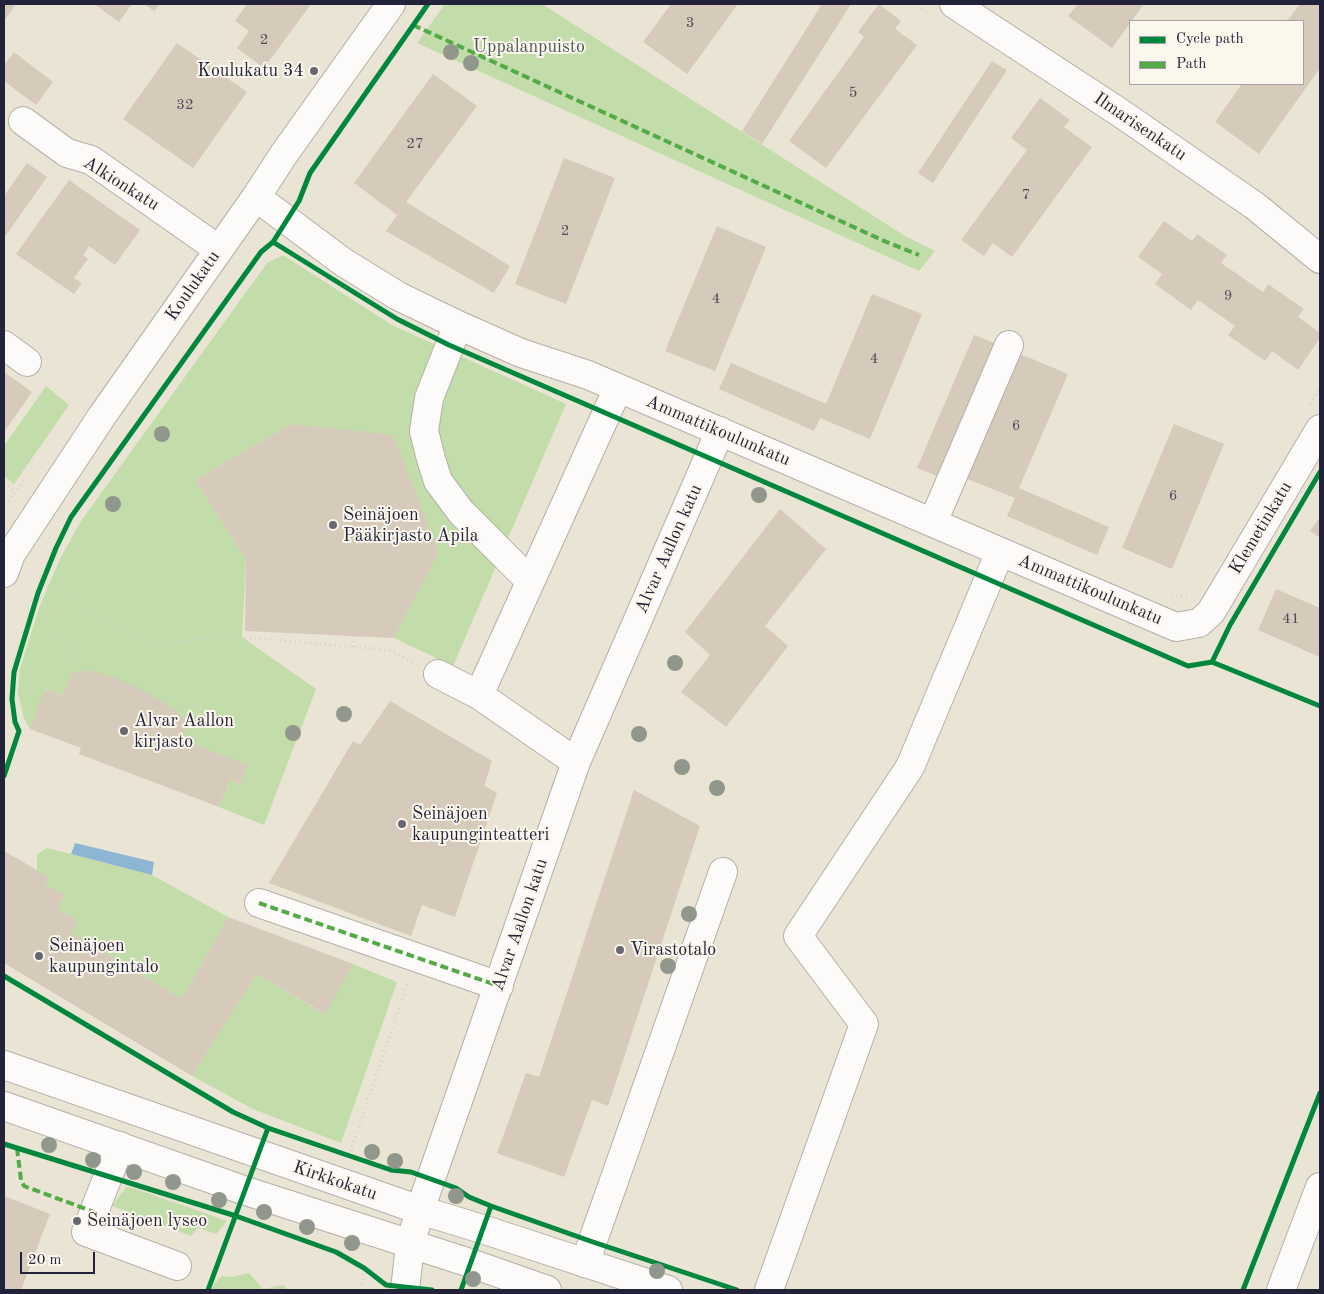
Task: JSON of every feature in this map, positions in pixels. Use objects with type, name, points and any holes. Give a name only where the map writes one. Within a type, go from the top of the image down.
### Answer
[{"type":"street","name":"Koulukatu","points":[[6,558],[218,248],[256,197],[284,154],[391,4]]},
{"type":"street","name":"Ilmarisenkatu","points":[[954,4],[1119,112],[1316,246]]},
{"type":"street","name":"Alkionkatu","points":[[23,121],[67,153],[91,160],[218,248]]},
{"type":"street","name":"Ammattikoulunkatu","points":[[256,197],[343,262],[398,296],[458,325],[520,353],[588,375],[1176,627],[1199,623]]},
{"type":"street","points":[[458,325],[429,398],[424,431],[431,459],[438,481],[461,512],[530,581]]},
{"type":"street","points":[[4,345],[27,362]]},
{"type":"street","points":[[933,522],[1009,346]]},
{"type":"street","points":[[479,695],[618,388]]},
{"type":"street","name":"Klemetinkatu","points":[[1199,623],[1211,612],[1313,420]]},
{"type":"street","name":"Alvar Aallon katu","points":[[406,1289],[410,1245],[420,1210],[576,762],[720,431]]},
{"type":"street","points":[[768,1290],[864,1024],[798,936],[910,767],[1000,552]]},
{"type":"street","points":[[438,674],[479,695],[576,762]]},
{"type":"street","points":[[585,1263],[723,872]]},
{"type":"street","points":[[259,903],[499,986]]},
{"type":"street","name":"Kirkkokatu","points":[[4,1065],[420,1210],[482,1228],[668,1290]]},
{"type":"street","name":"Kirkkokatu","points":[[4,1106],[246,1191],[470,1263],[547,1290]]},
{"type":"street","points":[[120,1146],[86,1232],[177,1266]]},
{"type":"street","points":[[1281,1290],[1320,1187]]},
{"type":"path","points":[[1313,420],[1320,387]]},
{"type":"path","points":[[4,483],[16,492]]},
{"type":"path","points":[[36,601],[46,574]]},
{"type":"path","points":[[43,583],[150,645],[161,647],[209,636],[242,637],[389,650],[438,674]]},
{"type":"path","points":[[38,593],[81,671]]},
{"type":"path","points":[[1164,595],[1194,596]]},
{"type":"path","points":[[353,636],[353,647]]},
{"type":"path","points":[[349,1156],[408,980],[400,970],[406,954]]},
{"type":"path","points":[[340,1153],[357,1159]]},
{"type":"path","points":[[357,1264],[386,1285],[406,1289]]},
{"type":"path","points":[[361,1290],[364,1268]]},
{"type":"green space","name":"Uppalanpuisto","points":[[445,4],[542,4],[905,236],[935,251],[919,271],[417,43]]},
{"type":"green space","points":[[283,255],[392,325],[566,404],[453,666],[394,638],[439,552],[393,436],[292,424],[195,480],[246,559],[242,637],[316,689],[264,825],[219,807],[230,780],[240,784],[247,765],[182,740],[189,722],[170,707],[91,671],[72,672],[62,696],[46,689],[30,729],[24,718],[18,694],[20,669],[40,605],[61,557],[81,521],[267,263]]},
{"type":"green space","points":[[46,386],[69,405],[14,484],[4,476],[4,446]]},
{"type":"green space","points":[[47,848],[152,875],[228,917],[182,999],[71,933],[57,908],[65,896],[45,884],[49,877],[37,871],[37,854]]},
{"type":"green space","points":[[353,964],[397,982],[341,1143],[253,1109],[192,1076],[257,974],[324,1014]]},
{"type":"green space","points":[[127,1186],[227,1221],[216,1234],[198,1228],[191,1236],[112,1206]]},
{"type":"green space","points":[[249,1273],[263,1289],[283,1285],[288,1290],[211,1290],[222,1276],[232,1277]]},
{"type":"water","points":[[75,843],[154,862],[152,875],[71,854]]},
{"type":"building","points":[[4,4],[16,4],[4,21]]},
{"type":"building","points":[[94,4],[132,4],[119,22]]},
{"type":"building","points":[[144,4],[160,4],[154,11]]},
{"type":"building","points":[[247,4],[311,4],[264,68],[237,48],[249,31],[235,21]]},
{"type":"building","points":[[671,4],[738,4],[687,74],[643,42]]},
{"type":"building","points":[[822,4],[851,4],[762,144],[742,131]]},
{"type":"building","points":[[879,4],[901,21],[895,29],[917,45],[826,168],[789,141],[864,37],[858,32]]},
{"type":"building","points":[[1078,4],[1144,4],[1132,20],[1129,20],[1129,25],[1112,48],[1068,16]]},
{"type":"building","points":[[1300,4],[1320,4],[1320,68],[1259,154],[1215,122],[1241,85],[1304,85],[1304,20],[1288,20]]},
{"type":"building","points":[[177,43],[247,92],[193,168],[123,119]]},
{"type":"building","points":[[14,52],[53,82],[36,105],[4,81],[4,65]]},
{"type":"building","points":[[992,61],[1007,70],[933,183],[918,173]]},
{"type":"building","points":[[433,74],[477,106],[406,202],[510,266],[494,293],[386,231],[397,215],[354,183]]},
{"type":"building","points":[[1040,98],[1070,120],[1064,127],[1092,147],[1012,257],[993,243],[984,256],[961,240],[1027,150],[1011,138]]},
{"type":"building","points":[[564,158],[615,178],[566,304],[515,284]]},
{"type":"building","points":[[27,163],[47,177],[4,238],[4,196]]},
{"type":"building","points":[[69,180],[140,230],[115,265],[89,246],[83,255],[88,259],[74,278],[82,283],[74,294],[16,254]]},
{"type":"building","points":[[1164,221],[1192,241],[1197,234],[1227,255],[1221,263],[1263,292],[1268,284],[1304,309],[1298,317],[1320,333],[1320,338],[1298,370],[1272,351],[1265,361],[1228,335],[1235,326],[1198,300],[1191,310],[1155,284],[1162,274],[1138,257]]},
{"type":"building","points":[[717,226],[766,247],[715,371],[665,351]]},
{"type":"building","points":[[872,294],[922,314],[870,439],[820,418],[814,431],[719,389],[731,363],[826,404]]},
{"type":"building","points":[[974,335],[997,344],[940,477],[917,468]]},
{"type":"building","points":[[1018,353],[1068,374],[1019,488],[1109,527],[1097,555],[1007,516],[1015,498],[965,478]]},
{"type":"building","points":[[4,372],[32,392],[4,432]]},
{"type":"building","points":[[292,424],[393,435],[439,552],[394,638],[245,631],[246,559],[195,480]]},
{"type":"building","points":[[1174,424],[1224,444],[1172,569],[1122,548]]},
{"type":"building","points":[[780,509],[826,549],[765,626],[788,646],[726,727],[681,692],[710,655],[685,632]]},
{"type":"building","points":[[1320,517],[1320,538],[1310,531]]},
{"type":"building","points":[[1276,589],[1320,608],[1320,657],[1258,630]]},
{"type":"building","points":[[91,671],[118,679],[146,692],[171,707],[189,722],[182,740],[248,765],[240,784],[230,780],[219,807],[79,754],[81,748],[30,729],[45,689],[62,696],[72,672]]},
{"type":"building","points":[[390,701],[492,761],[484,786],[497,793],[455,917],[422,905],[411,936],[269,883],[353,741],[360,745]]},
{"type":"building","name":"Virastotalo","points":[[634,790],[700,826],[608,1106],[592,1100],[564,1177],[497,1153],[526,1073],[539,1077]]},
{"type":"building","points":[[4,851],[49,877],[45,884],[65,896],[57,908],[78,921],[71,933],[182,999],[228,917],[353,964],[325,1014],[257,974],[192,1076],[4,963]]},
{"type":"building","points":[[4,1196],[50,1214],[21,1290],[4,1290]]},
{"type":"marked path","points":[[413,25],[882,240],[919,255]]},
{"type":"marked path","points":[[259,903],[499,986]]},
{"type":"marked path","points":[[17,1148],[21,1180],[24,1186],[94,1212]]},
{"type":"cycle path","points":[[4,776],[19,731],[15,722],[12,699],[14,672],[38,593],[71,517],[261,252],[273,242],[299,201],[310,173],[428,4]]},
{"type":"cycle path","points":[[273,242],[397,319],[449,345],[1188,666],[1212,662],[1320,706]]},
{"type":"cycle path","points":[[1212,662],[1230,625],[1320,472]]},
{"type":"cycle path","points":[[4,976],[233,1112],[268,1128],[391,1170],[411,1172],[456,1188],[469,1197],[491,1206],[737,1290]]},
{"type":"cycle path","points":[[1243,1290],[1320,1093]]},
{"type":"cycle path","points":[[208,1290],[268,1128]]},
{"type":"cycle path","points":[[4,1144],[236,1216],[336,1252],[364,1268],[386,1285],[432,1290]]},
{"type":"cycle path","points":[[461,1290],[491,1206]]},
{"type":"place","name":"Koulukatu 34","points":[[314,71]]},
{"type":"place","name":"Seinäjoen Pääkirjasto Apila","points":[[333,525]]},
{"type":"place","name":"Alvar Aallon kirjasto","points":[[124,731]]},
{"type":"place","name":"Seinäjoen kaupunginteatteri","points":[[402,824]]},
{"type":"place","name":"Virastotalo","points":[[620,950]]},
{"type":"place","name":"Seinäjoen kaupungintalo","points":[[39,956]]},
{"type":"place","name":"Seinäjoen lyseo","points":[[77,1221]]}]
